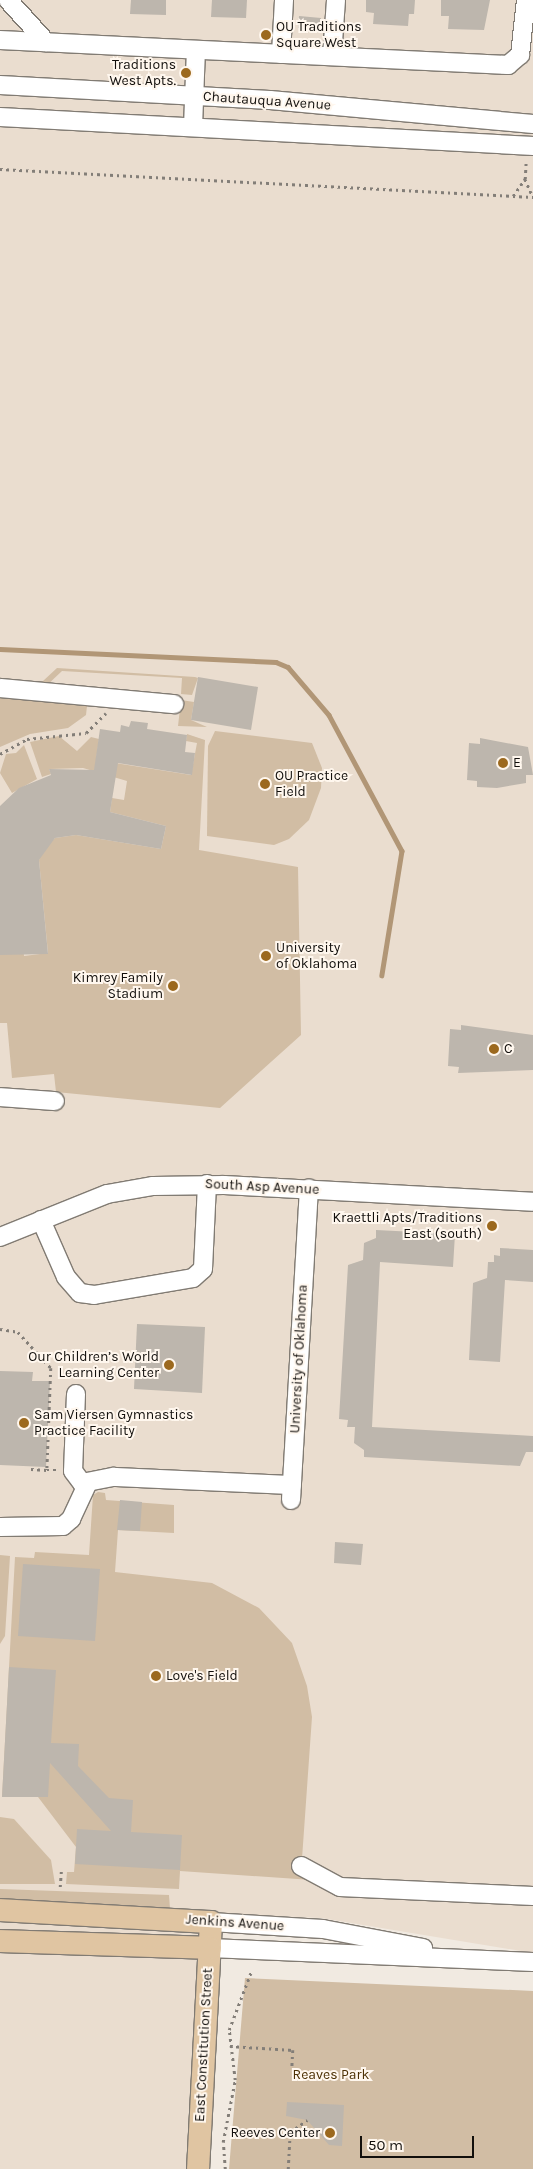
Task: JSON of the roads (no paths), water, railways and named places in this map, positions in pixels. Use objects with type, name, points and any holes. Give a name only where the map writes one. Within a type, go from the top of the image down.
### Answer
[{"type":"main road","name":"Jenkins Avenue","points":[[0,1910],[211,1922]]},
{"type":"main road","name":"East Constitution Street","points":[[198,2169],[211,1922]]},
{"type":"main road","name":"Jenkins Avenue","points":[[0,1941],[210,1948]]},
{"type":"street","points":[[8,0],[46,42]]},
{"type":"street","points":[[281,54],[284,0]]},
{"type":"street","points":[[332,56],[336,0]]},
{"type":"street","points":[[0,40],[508,65],[520,55],[526,0]]},
{"type":"street","points":[[193,128],[196,50]]},
{"type":"street","name":"Chautauqua Avenue","points":[[0,85],[194,96],[533,124]]},
{"type":"street","points":[[0,117],[530,149]]},
{"type":"street","points":[[0,688],[174,704]]},
{"type":"street","points":[[0,1097],[55,1101]]},
{"type":"street","points":[[41,1220],[66,1276],[80,1293],[94,1295],[194,1278],[203,1269],[207,1184]]},
{"type":"street","name":"South Asp Avenue","points":[[0,1237],[107,1194],[207,1184],[533,1202]]},
{"type":"street","name":"University of Oklahoma","points":[[87,1484],[114,1476],[291,1492],[309,1189]]},
{"type":"street","points":[[0,1527],[63,1526],[71,1519],[87,1484],[73,1471],[76,1394]]},
{"type":"street","points":[[302,1866],[340,1887],[533,1896]]},
{"type":"street","name":"Jenkins Avenue","points":[[211,1922],[324,1928],[468,1957]]},
{"type":"street","name":"Jenkins Avenue","points":[[210,1948],[468,1957],[533,1962]]},
{"type":"waterway","points":[[0,649],[276,662],[288,667],[329,715],[402,851],[382,975]]},
{"type":"place","name":"OU Traditions Square West","points":[[266,35]]},
{"type":"place","name":"Traditions West Apts.","points":[[186,73]]},
{"type":"place","name":"E","points":[[503,763]]},
{"type":"place","name":"OU Practice Field","points":[[265,784]]},
{"type":"place","name":"University of Oklahoma","points":[[266,956]]},
{"type":"place","name":"Kimrey Family Stadium","points":[[173,986]]},
{"type":"place","name":"C","points":[[494,1049]]},
{"type":"place","name":"Kraettli Apts/Traditions East (south)","points":[[492,1226]]},
{"type":"place","name":"Our Children’s World Learning Center","points":[[169,1365]]},
{"type":"place","name":"Sam Viersen Gymnastics Practice Facility","points":[[24,1423]]},
{"type":"place","name":"Love's Field","points":[[156,1676]]},
{"type":"place","name":"Reeves Center","points":[[330,2133]]},
{"type":"park label","name":"Reaves Park","points":[[331,2075]]}]
